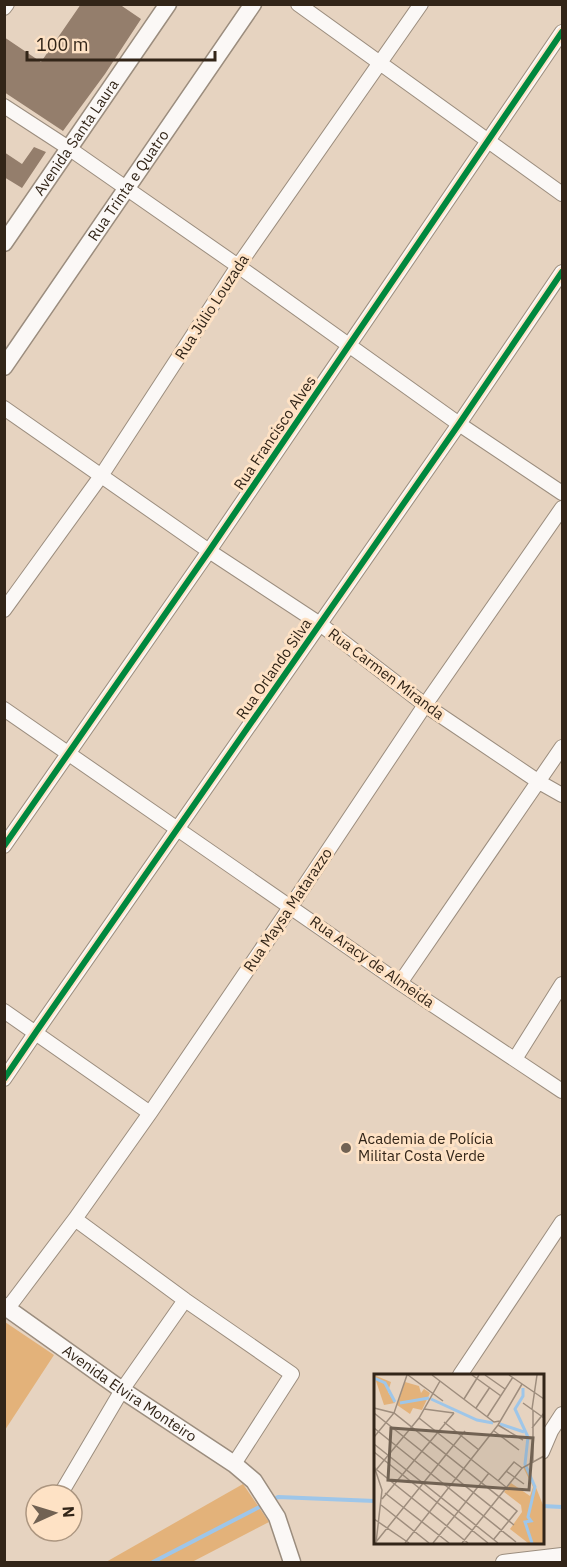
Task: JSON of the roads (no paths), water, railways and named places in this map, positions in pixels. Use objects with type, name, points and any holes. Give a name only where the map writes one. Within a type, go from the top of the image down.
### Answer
[{"type":"street","name":"Avenida Santa Laura","points":[[4,243],[168,4]]},
{"type":"street","name":"Rua Trinta e Quatro","points":[[4,368],[253,4]]},
{"type":"street","points":[[298,4],[562,194]]},
{"type":"street","name":"Rua Júlio Louzada","points":[[4,610],[101,476],[238,266],[421,4]]},
{"type":"street","name":"Rua Francisco Alves","points":[[4,846],[350,345],[562,32]]},
{"type":"street","points":[[4,106],[127,188],[459,424],[562,493]]},
{"type":"street","name":"Rua Orlando Silva","points":[[4,1079],[562,272]]},
{"type":"street","name":"Rua Carmen Miranda","points":[[4,408],[208,551],[320,624],[425,705],[562,795]]},
{"type":"street","name":"Rua Maysa Matarazzo","points":[[6,1307],[75,1219],[150,1113],[425,705],[562,508]]},
{"type":"street","name":"Rua Aracy de Almeida","points":[[4,709],[400,983],[562,1091]]},
{"type":"street","points":[[400,983],[562,747]]},
{"type":"street","points":[[515,1059],[562,984]]},
{"type":"street","points":[[4,1011],[150,1113]]},
{"type":"street","points":[[75,1219],[185,1300],[292,1374],[234,1464]]},
{"type":"street","points":[[461,1374],[562,1222]]},
{"type":"street","points":[[67,1483],[122,1390],[185,1300]]},
{"type":"street","name":"Avenida Elvira Monteiro","points":[[6,1307],[122,1390],[234,1464],[254,1481],[277,1517],[292,1563]]},
{"type":"street","points":[[543,1450],[562,1414]]},
{"type":"street","points":[[503,1563],[562,1554]]},
{"type":"waterway","points":[[272,1500],[278,1497],[374,1501]]},
{"type":"waterway","points":[[153,1562],[265,1504]]},
{"type":"waterway","points":[[543,1506],[562,1507]]},
{"type":"place","name":"Academia de Polícia Militar Costa Verde","points":[[346,1148]]}]
